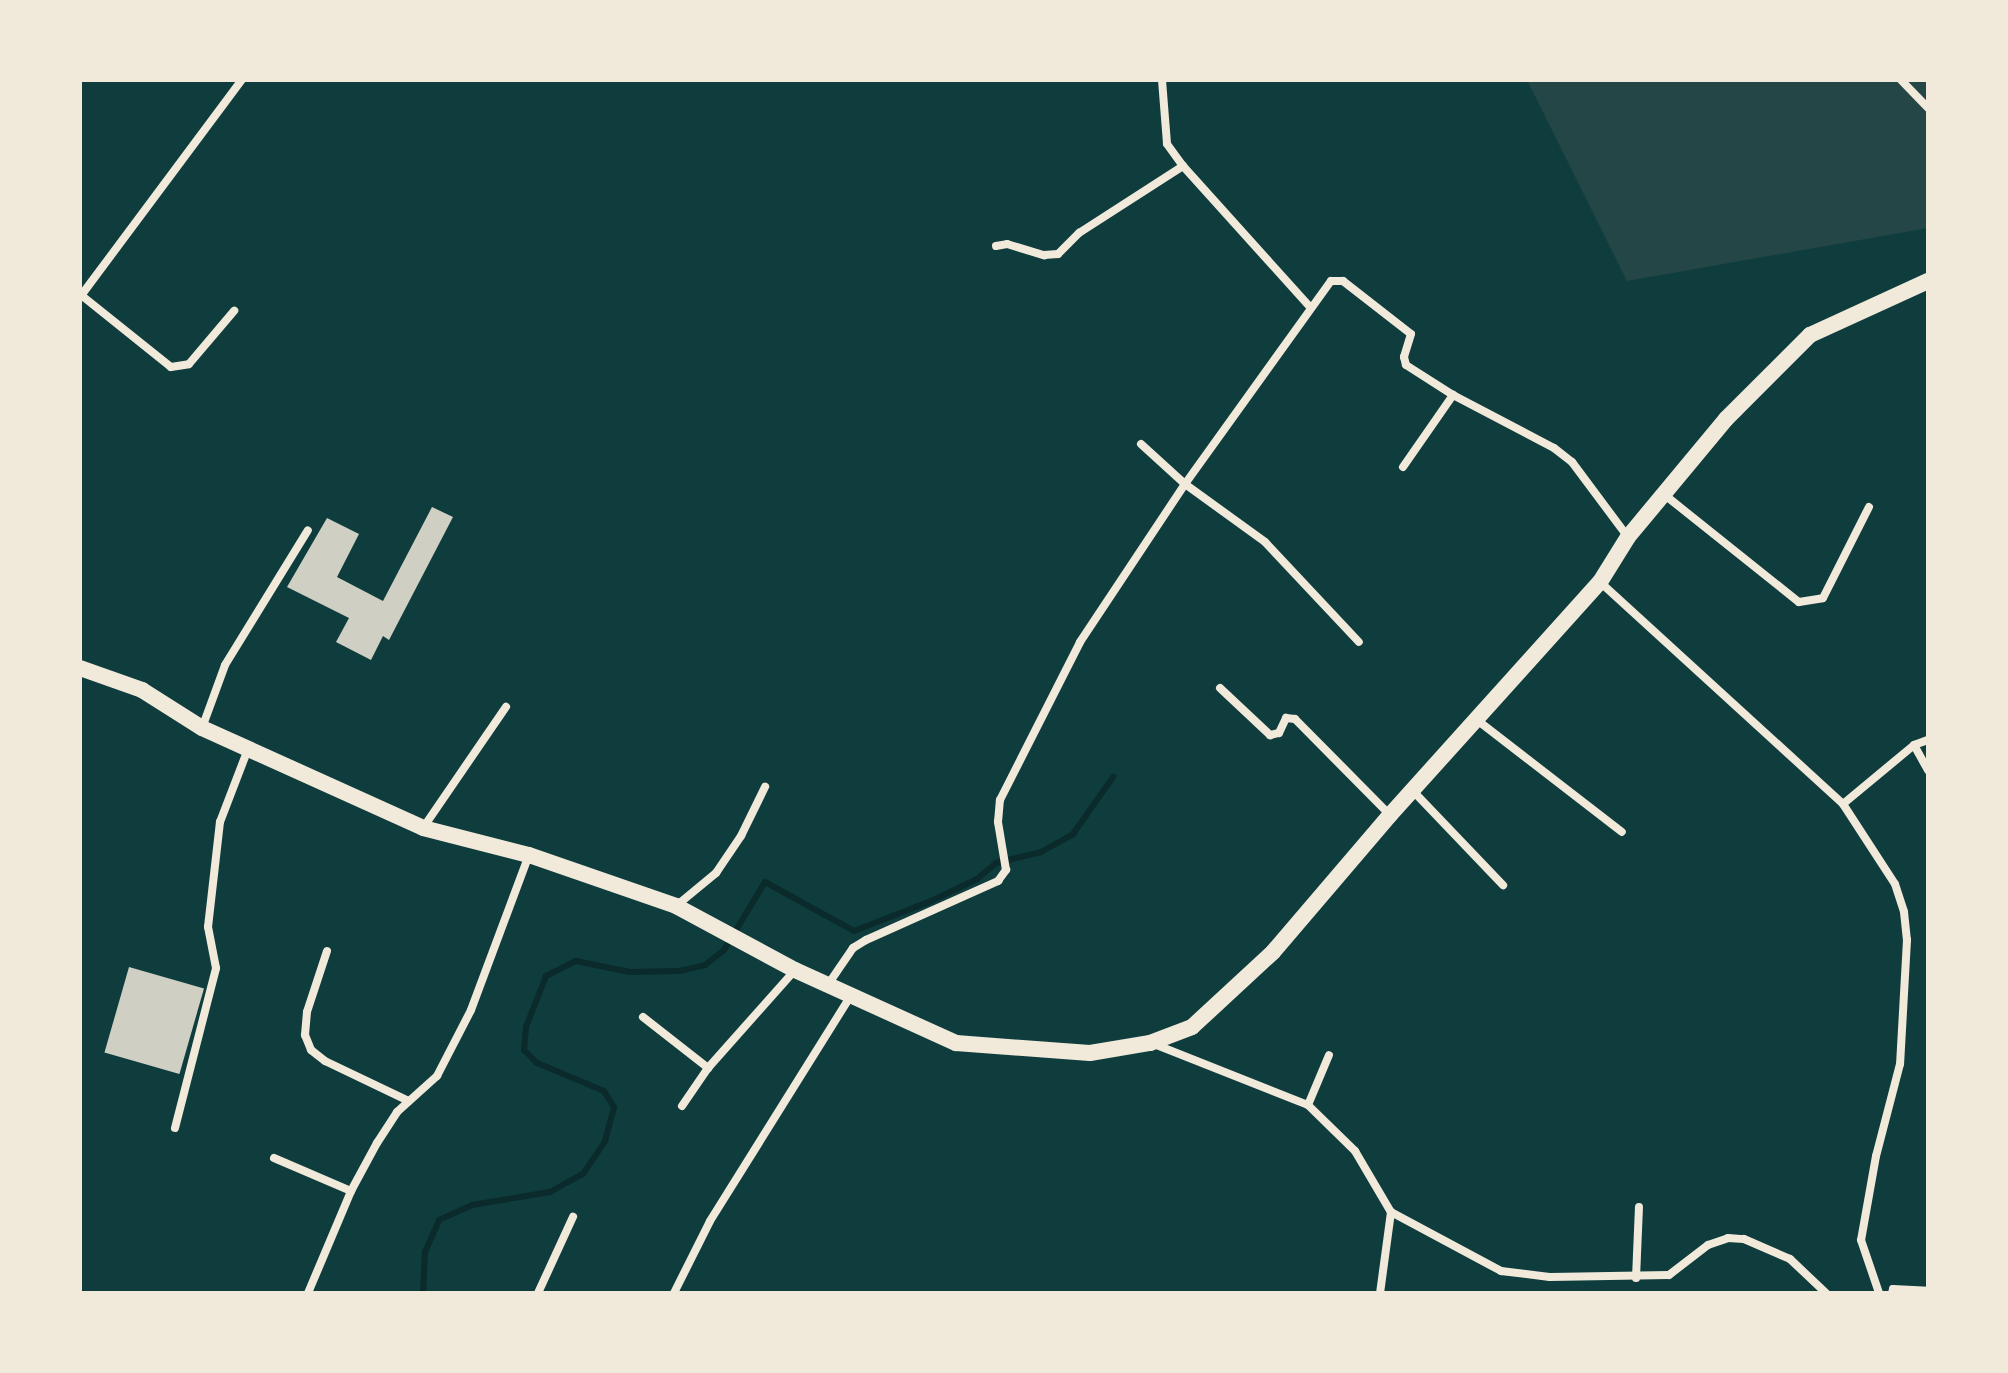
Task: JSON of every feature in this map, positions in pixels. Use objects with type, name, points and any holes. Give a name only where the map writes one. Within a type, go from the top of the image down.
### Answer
[{"type":"highway","points":[[80,668],[142,690],[202,728],[423,828],[529,855],[676,906],[827,986],[956,1043],[1090,1053],[1150,1043],[1192,1027],[1273,952],[1390,815],[1414,792],[1600,582],[1628,537],[1666,496],[1726,419],[1810,335],[1928,281]]},
{"type":"street","points":[[234,311],[189,364],[171,367],[81,296],[242,80]]},
{"type":"street","points":[[1162,80],[1167,144],[1183,166],[1310,307]]},
{"type":"street","points":[[1901,80],[1928,108]]},
{"type":"street","points":[[996,246],[1007,244],[1044,255],[1058,254],[1079,233],[1183,166]]},
{"type":"street","points":[[827,986],[853,948],[980,892],[998,881],[1006,870],[997,811],[1080,642],[1185,484],[1331,281],[1343,281],[1411,334],[1404,357],[1406,365],[1453,395],[1554,448],[1572,462],[1628,537]]},
{"type":"street","points":[[1403,467],[1453,395]]},
{"type":"street","points":[[1141,444],[1185,484],[1265,542],[1359,642]]},
{"type":"street","points":[[1666,496],[1799,602],[1823,598],[1869,507]]},
{"type":"street","points":[[202,728],[225,665],[308,530]]},
{"type":"street","points":[[1600,582],[1843,804],[1895,884],[1904,912],[1907,940],[1900,1064],[1876,1156],[1861,1240],[1879,1293]]},
{"type":"street","points":[[1220,688],[1270,735],[1279,733],[1286,718],[1295,719],[1390,815]]},
{"type":"street","points":[[423,828],[506,707]]},
{"type":"street","points":[[1477,720],[1622,832]]},
{"type":"street","points":[[1843,804],[1914,745],[1928,740]]},
{"type":"street","points":[[1914,745],[1928,770]]},
{"type":"street","points":[[175,1128],[216,968],[208,927],[220,822],[248,749]]},
{"type":"street","points":[[676,906],[716,873],[741,836],[765,787]]},
{"type":"street","points":[[1414,792],[1503,885]]},
{"type":"street","points":[[308,1293],[351,1191],[397,1112],[437,1076],[471,1010],[529,855]]},
{"type":"street","points":[[327,951],[307,1012],[305,1035],[311,1050],[325,1061],[409,1101]]},
{"type":"street","points":[[682,1106],[708,1068],[795,970]]},
{"type":"street","points":[[674,1293],[683,1268],[710,1221],[850,997]]},
{"type":"street","points":[[643,1017],[708,1068]]},
{"type":"street","points":[[1150,1043],[1308,1105],[1355,1151],[1391,1212],[1501,1271],[1550,1277],[1636,1278],[1669,1275],[1708,1245],[1728,1238],[1744,1239],[1790,1259],[1826,1293]]},
{"type":"street","points":[[1308,1105],[1329,1055]]},
{"type":"street","points":[[274,1158],[351,1191]]},
{"type":"street","points":[[1636,1278],[1639,1207]]},
{"type":"street","points":[[1380,1293],[1391,1212]]},
{"type":"street","points":[[538,1293],[573,1217]]},
{"type":"street","points":[[1892,1293],[1893,1289],[1928,1291]]},
{"type":"shaded area","points":[[1527,80],[1928,80],[1928,228],[1627,281]]},
{"type":"building","points":[[432,507],[453,517],[389,640],[383,636],[371,660],[336,642],[349,618],[287,587],[327,518],[359,534],[337,577],[383,601]]},
{"type":"building","points":[[129,967],[204,988],[179,1074],[104,1053]]},
{"type":"waterway","points":[[423,1293],[425,1252],[439,1220],[472,1205],[550,1192],[583,1174],[605,1141],[614,1107],[604,1091],[537,1063],[524,1050],[526,1027],[546,976],[576,961],[630,972],[680,971],[705,965],[724,950],[765,882],[854,931],[977,879],[996,863],[1041,852],[1073,834],[1113,777]]}]
